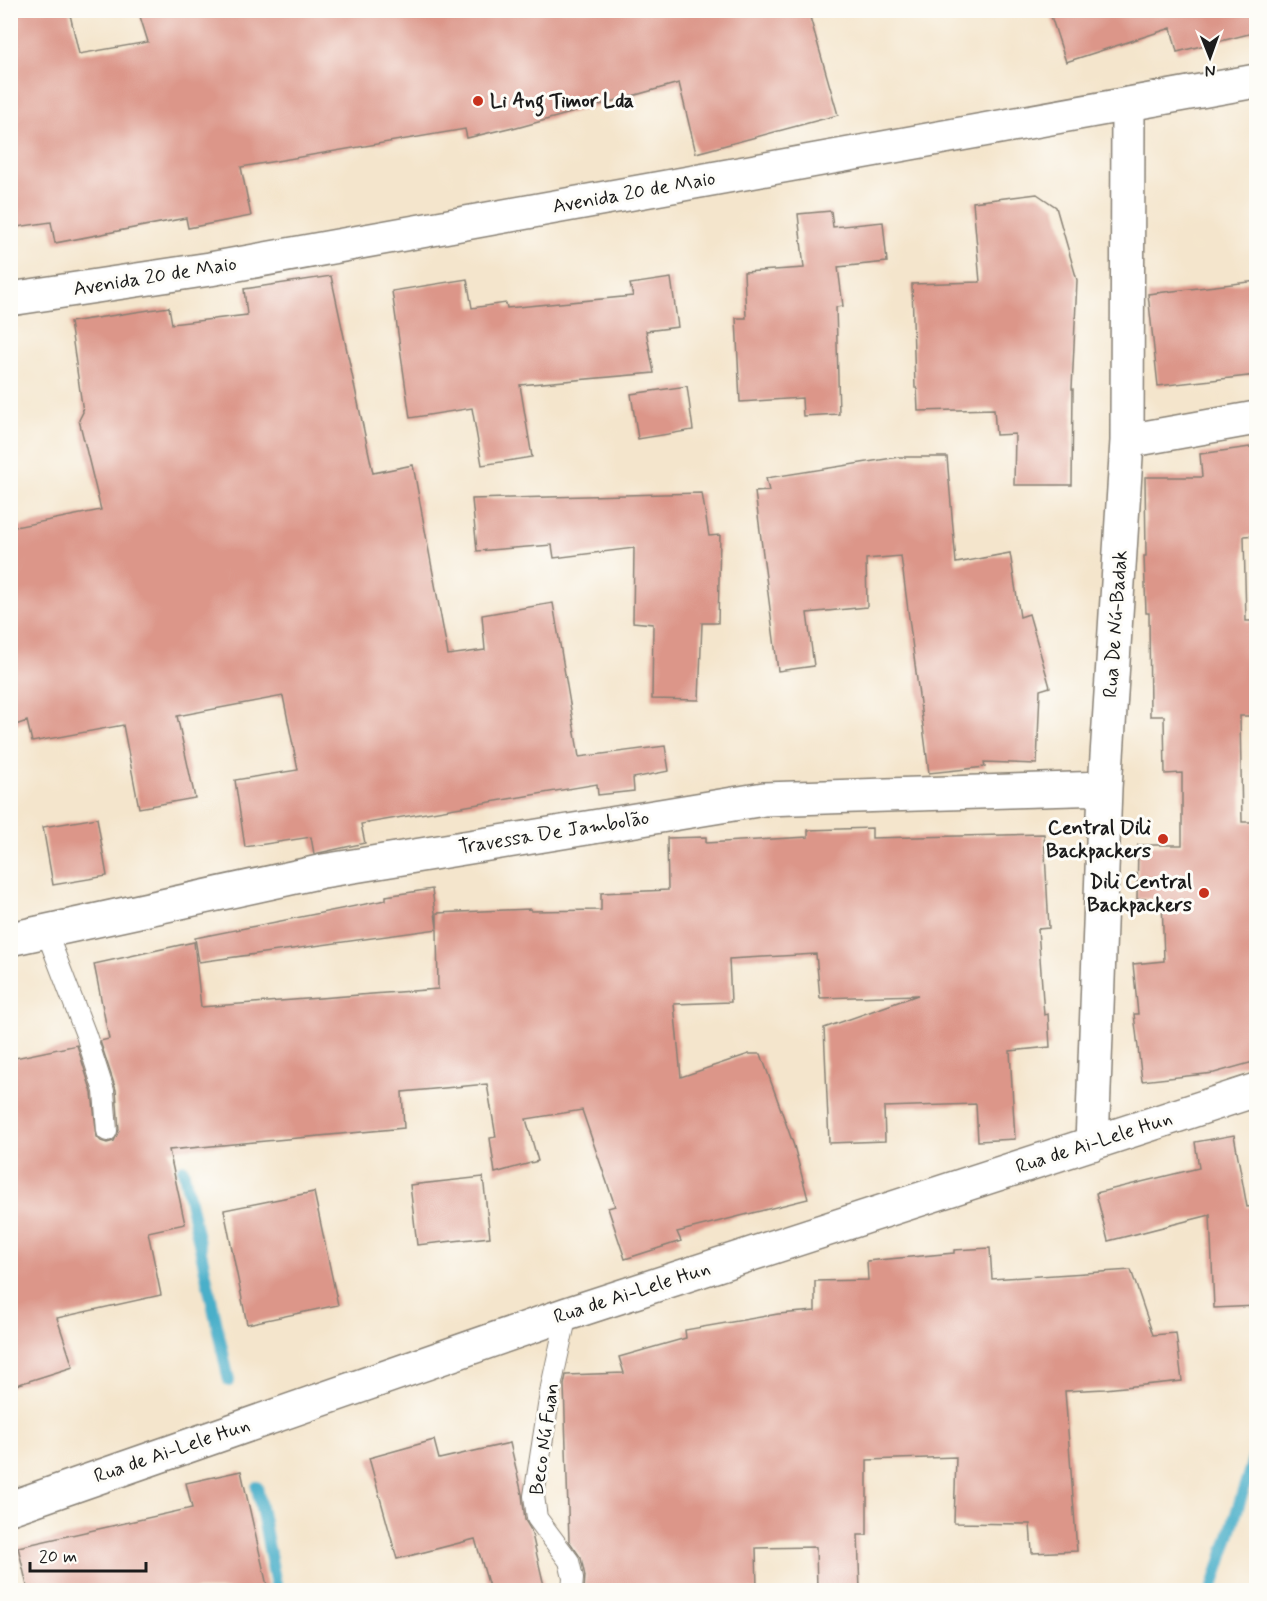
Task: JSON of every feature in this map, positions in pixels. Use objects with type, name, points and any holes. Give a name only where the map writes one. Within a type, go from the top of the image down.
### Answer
[{"type":"street","name":"Avenida 20 de Maio","points":[[10,299],[210,269],[1257,81]]},
{"type":"street","name":"Rua De Nú-Badak","points":[[1092,1144],[1105,788],[1127,441],[1128,104]]},
{"type":"street","points":[[1127,441],[1257,418]]},
{"type":"street","name":"Travessa De Jambolão","points":[[10,939],[323,871],[764,799],[1105,788]]},
{"type":"street","name":"Rua de Ai-Lele Hun","points":[[10,1508],[567,1314],[1257,1090]]},
{"type":"lane","points":[[46,931],[86,1035],[104,1091],[107,1131]]},
{"type":"lane","name":"Beco Nú Fuan","points":[[567,1314],[551,1387],[534,1496],[537,1518],[569,1561],[573,1578],[572,1590]]},
{"type":"building","points":[[10,10],[69,10],[79,54],[148,42],[138,10],[808,10],[838,115],[696,153],[679,83],[513,129],[513,127],[467,138],[465,129],[241,167],[251,216],[188,228],[186,218],[55,243],[51,222],[10,228]]},
{"type":"building","points":[[1049,10],[1257,10],[1257,32],[1177,52],[1171,28],[1066,62]]},
{"type":"building","points":[[1037,194],[1056,207],[1077,280],[1072,389],[1072,485],[1014,485],[1015,434],[996,435],[994,409],[918,411],[917,388],[915,388],[912,284],[980,282],[973,202]]},
{"type":"building","points":[[831,211],[833,227],[883,222],[887,262],[838,267],[843,306],[836,307],[839,414],[803,416],[802,398],[740,402],[736,318],[746,318],[744,272],[804,268],[798,214]]},
{"type":"building","points":[[331,276],[373,473],[413,465],[448,655],[485,650],[482,615],[553,603],[579,757],[665,746],[669,771],[633,778],[634,791],[598,795],[597,784],[361,824],[365,843],[314,854],[311,837],[245,847],[235,780],[298,770],[283,696],[177,716],[195,798],[139,808],[123,725],[32,742],[27,721],[10,727],[10,528],[101,510],[79,420],[83,412],[70,322],[169,307],[172,324],[247,315],[244,289]]},
{"type":"building","points":[[671,278],[678,327],[646,331],[654,373],[520,385],[532,457],[482,465],[472,408],[410,418],[392,291],[467,279],[472,308],[506,303],[507,308],[633,296],[630,284]]},
{"type":"building","points":[[1257,281],[1257,375],[1158,386],[1148,294]]},
{"type":"building","points":[[687,386],[693,430],[638,439],[631,394]]},
{"type":"building","points":[[1257,446],[1257,535],[1244,536],[1246,621],[1257,621],[1257,716],[1240,716],[1242,822],[1257,822],[1257,1061],[1214,1073],[1142,1081],[1134,1014],[1138,1014],[1133,964],[1164,961],[1162,899],[1137,899],[1138,845],[1182,845],[1182,773],[1165,774],[1164,716],[1150,716],[1149,613],[1146,613],[1144,556],[1146,556],[1145,477],[1202,477],[1200,454]]},
{"type":"building","points":[[899,457],[947,457],[956,563],[1010,553],[1020,617],[1029,614],[1050,687],[1040,690],[1037,764],[984,762],[985,767],[929,773],[901,556],[866,559],[867,607],[807,613],[814,666],[778,671],[755,492],[769,491],[766,478]]},
{"type":"building","points":[[702,493],[709,536],[720,535],[718,623],[702,623],[699,700],[652,699],[653,624],[633,622],[634,548],[554,558],[552,545],[477,551],[472,499]]},
{"type":"building","points":[[97,818],[107,876],[53,885],[43,827]]},
{"type":"building","points":[[872,828],[872,838],[1044,834],[1049,928],[1038,929],[1044,1015],[1048,1014],[1050,1047],[1010,1051],[1015,1139],[978,1141],[976,1104],[884,1107],[885,1141],[829,1143],[824,1028],[918,995],[820,998],[816,954],[729,959],[731,1002],[674,1004],[681,1077],[749,1054],[761,1054],[794,1146],[808,1199],[677,1232],[681,1241],[625,1259],[608,1208],[615,1206],[582,1110],[526,1119],[538,1161],[495,1173],[490,1138],[496,1137],[487,1084],[402,1092],[404,1128],[169,1150],[185,1224],[148,1232],[161,1295],[57,1318],[73,1367],[10,1387],[10,1059],[77,1045],[92,1093],[97,1137],[107,1143],[114,1141],[119,1130],[116,1090],[100,1041],[109,1039],[94,964],[194,942],[201,1007],[438,989],[437,929],[199,962],[195,938],[386,900],[386,896],[432,889],[437,928],[437,913],[531,909],[531,911],[601,910],[601,893],[668,890],[667,838],[706,837],[706,843],[808,837],[808,830]]},
{"type":"building","points":[[1234,1135],[1247,1207],[1257,1206],[1257,1306],[1214,1308],[1210,1215],[1108,1241],[1096,1193],[1199,1168],[1195,1142]]},
{"type":"building","points":[[483,1177],[490,1237],[417,1245],[410,1185]]},
{"type":"building","points":[[314,1192],[338,1305],[247,1324],[224,1210]]},
{"type":"building","points":[[990,1248],[992,1279],[1131,1270],[1153,1335],[1176,1333],[1182,1381],[1065,1391],[1077,1551],[1032,1553],[1030,1524],[954,1523],[956,1457],[867,1460],[867,1535],[858,1535],[860,1590],[817,1590],[816,1547],[756,1548],[757,1590],[584,1590],[585,1576],[581,1558],[569,1541],[564,1385],[566,1375],[624,1373],[619,1357],[686,1338],[685,1330],[778,1314],[815,1311],[815,1281],[868,1280],[867,1261]]},
{"type":"building","points":[[434,1440],[439,1459],[510,1443],[522,1494],[525,1520],[531,1530],[545,1590],[490,1590],[475,1539],[397,1559],[369,1458]]},
{"type":"building","points":[[241,1471],[268,1590],[28,1590],[18,1547],[192,1508],[186,1483]]},
{"type":"waterway","points":[[183,1169],[229,1381]]},
{"type":"waterway","points":[[1212,1590],[1256,1450]]},
{"type":"waterway","points":[[257,1487],[277,1590]]},
{"type":"place","name":"Li Ang Timor Lda","points":[[478,101]]},
{"type":"place","name":"Central Dili Backpackers","points":[[1163,839]]},
{"type":"place","name":"Dili Central Backpackers","points":[[1204,893]]}]
